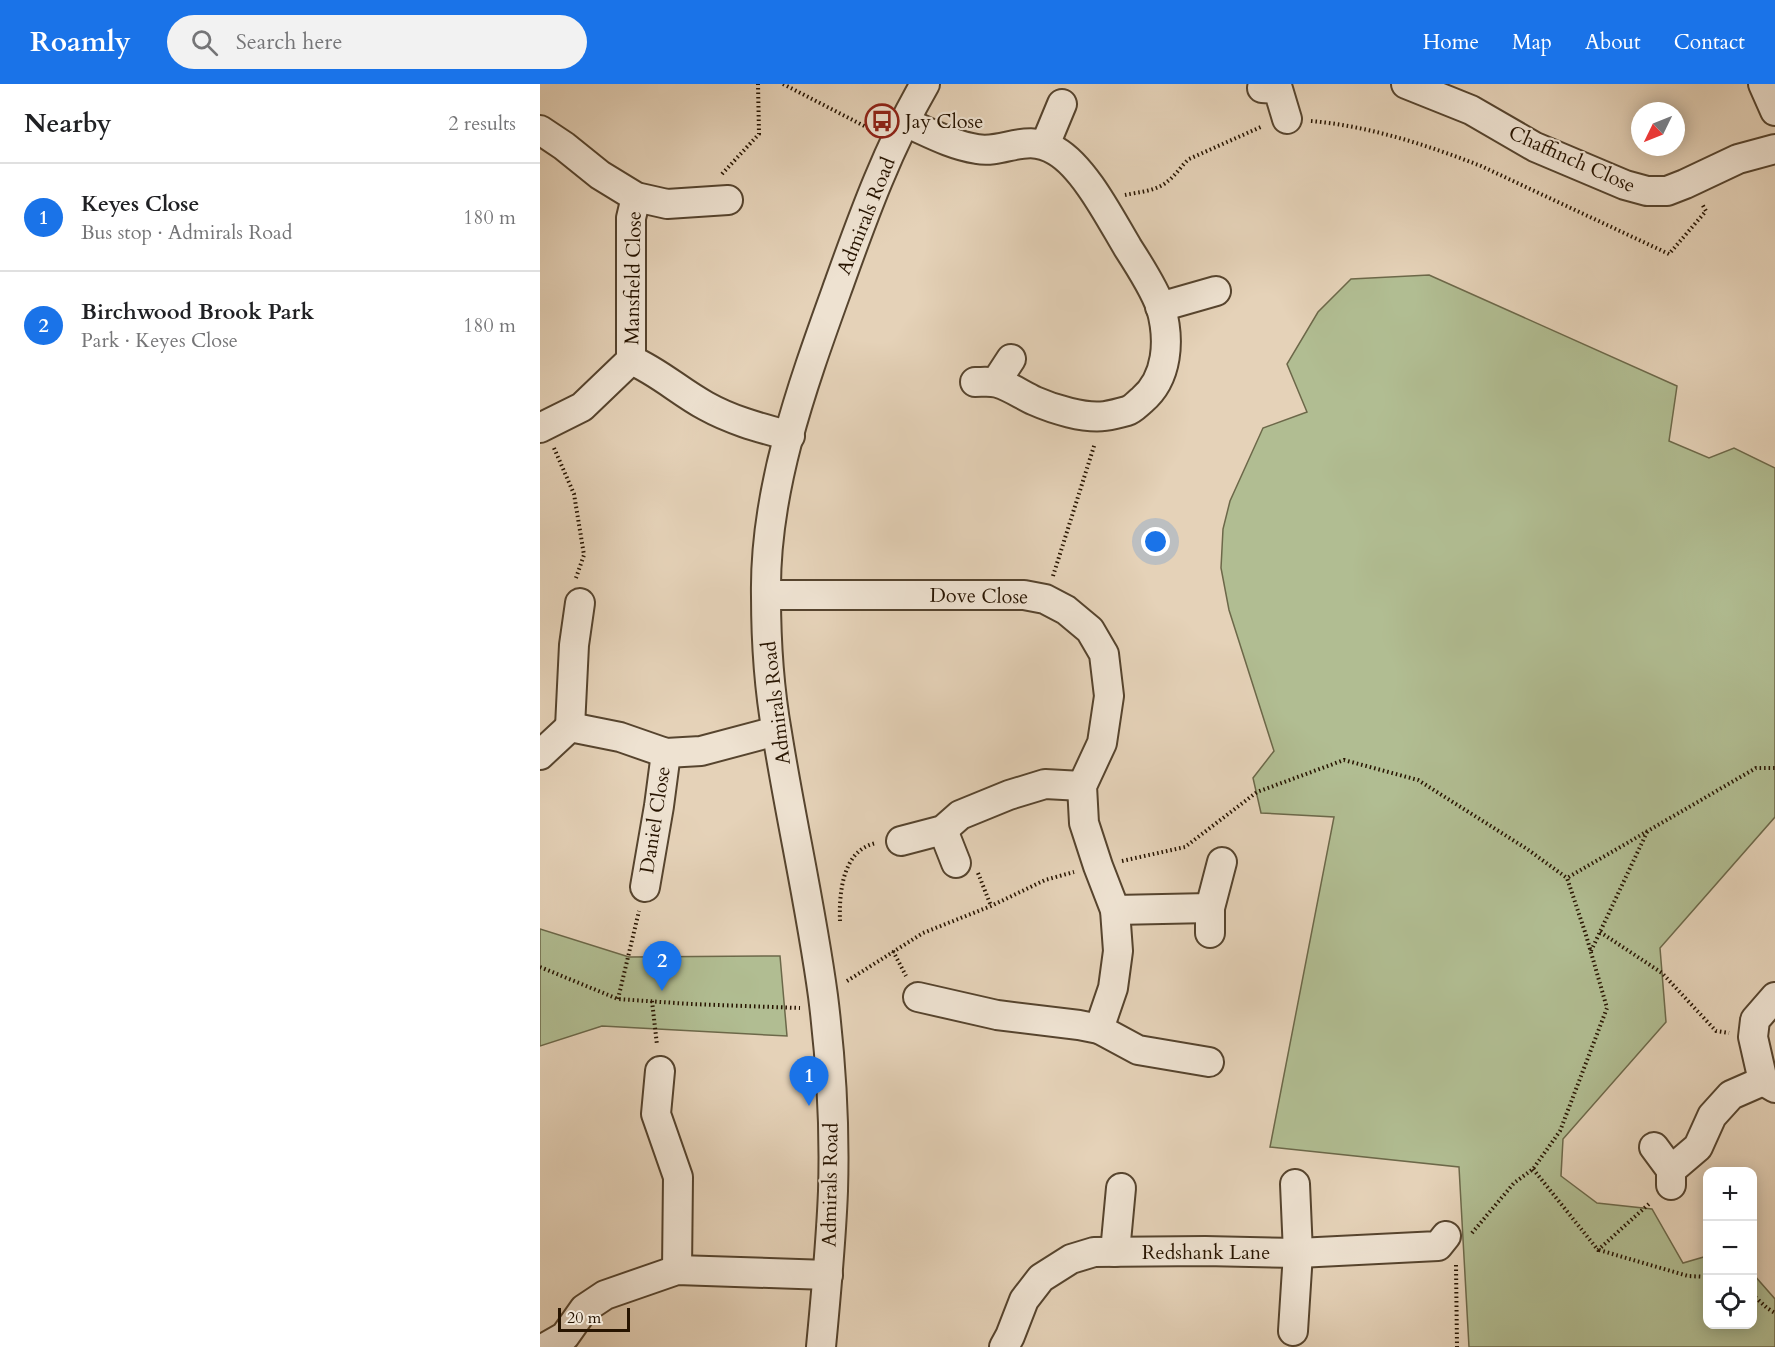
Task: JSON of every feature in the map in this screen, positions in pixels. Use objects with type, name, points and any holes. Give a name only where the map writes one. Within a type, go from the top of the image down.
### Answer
[{"type":"street","name":"Admirals Road","points":[[821,1347],[833,1190],[831,1084],[823,997],[806,888],[776,731],[766,595],[768,548],[775,489],[813,355],[864,215],[900,133],[925,84]]},
{"type":"street","name":"Chaffinch Close","points":[[1406,84],[1471,110],[1535,147],[1625,185],[1647,191],[1667,190],[1738,159],[1775,149]]},
{"type":"street","points":[[1275,87],[1287,118]]},
{"type":"street","points":[[1045,145],[1062,104]]},
{"type":"street","name":"Mansfield Close","points":[[540,130],[600,175],[636,197],[667,204],[728,200]]},
{"type":"street","points":[[900,133],[941,138],[977,149],[992,150],[1023,142],[1045,145],[1057,151],[1069,161],[1087,183],[1142,271],[1160,307],[1167,341],[1162,371],[1151,392],[1131,410],[1105,416],[1083,416],[1036,402],[994,374]]},
{"type":"street","name":"Mansfield Close","points":[[542,427],[582,407],[631,360],[631,218],[636,197]]},
{"type":"street","points":[[1160,307],[1216,291]]},
{"type":"street","name":"Mansfield Close","points":[[631,360],[650,368],[705,405],[733,420],[790,436]]},
{"type":"street","name":"Dove Close","points":[[766,595],[1024,595],[1045,599],[1066,610],[1090,630],[1104,654],[1110,696],[1102,743],[1082,786],[1084,823],[1115,910],[1119,951],[1113,988],[1099,1029]]},
{"type":"street","points":[[540,755],[570,727],[574,645],[584,597]]},
{"type":"street","name":"Daniel Close","points":[[570,727],[620,737],[666,753],[701,751],[776,731]]},
{"type":"street","name":"Daniel Close","points":[[645,887],[666,753]]},
{"type":"street","points":[[901,841],[943,830],[960,815],[1009,795],[1045,784],[1082,786]]},
{"type":"street","points":[[943,830],[956,862]]},
{"type":"street","points":[[1115,910],[1210,921],[1222,862]]},
{"type":"street","points":[[918,997],[997,1015],[1099,1029],[1138,1050],[1209,1062]]},
{"type":"street","points":[[1666,1167],[1698,1147],[1712,1116],[1731,1095],[1769,1084],[1753,1037],[1755,1020],[1775,997]]},
{"type":"street","points":[[660,1071],[656,1114],[678,1177],[677,1270]]},
{"type":"street","name":"Redshank Lane","points":[[1293,1331],[1298,1253],[1295,1184]]},
{"type":"street","name":"Redshank Lane","points":[[1115,1252],[1121,1188]]},
{"type":"street","name":"Redshank Lane","points":[[1015,1344],[1024,1300],[1041,1278],[1071,1259],[1094,1252],[1298,1253],[1438,1246],[1458,1236]]},
{"type":"street","points":[[561,1343],[584,1309],[605,1295],[677,1270],[828,1275]]},
{"type":"path","points":[[695,202],[759,134],[758,84]]},
{"type":"path","points":[[783,84],[900,133]]},
{"type":"path","points":[[1125,195],[1159,187],[1189,159],[1275,120],[1287,118],[1364,129],[1461,158],[1669,254],[1706,211],[1697,195]]},
{"type":"path","points":[[1045,599],[1105,416]]},
{"type":"path","points":[[542,427],[574,494],[584,555],[584,597]]},
{"type":"path","points":[[1458,1236],[1514,1183],[1533,1169],[1560,1131],[1607,1008],[1567,878],[1756,768],[1775,768]]},
{"type":"path","points":[[1591,952],[1648,830]]},
{"type":"path","points":[[840,921],[839,900],[843,879],[859,851],[872,844],[901,841]]},
{"type":"path","points":[[618,999],[645,887]]},
{"type":"path","points":[[1600,932],[1662,973],[1716,1031],[1753,1037]]},
{"type":"path","points":[[540,967],[618,999],[806,1008]]},
{"type":"path","points":[[652,1001],[660,1071]]},
{"type":"path","points":[[1598,1250],[1666,1167]]},
{"type":"path","points":[[1533,1169],[1598,1250],[1688,1276],[1703,1276]]},
{"type":"path","points":[[1456,1264],[1457,1347]]},
{"type":"path","points":[[1757,1299],[1775,1313]]},
{"type":"green space","points":[[1429,275],[1677,386],[1669,441],[1709,458],[1734,448],[1775,468],[1775,817],[1660,948],[1666,1022],[1563,1139],[1561,1176],[1597,1203],[1652,1209],[1683,1263],[1703,1257],[1703,1329],[1757,1329],[1757,1279],[1775,1299],[1775,1347],[1469,1347],[1459,1167],[1270,1147],[1334,817],[1261,813],[1253,778],[1274,751],[1229,610],[1221,568],[1223,529],[1230,501],[1263,428],[1307,412],[1287,364],[1318,312],[1351,279]]},
{"type":"green space","points":[[540,929],[629,957],[780,956],[787,1036],[602,1026],[540,1046]]},
{"type":"place","name":"Jay Close","points":[[882,121]]},
{"type":"place","name":"Birchwood Brook Park","points":[[662,991]]},
{"type":"place","name":"Keyes Close","points":[[809,1106]]}]
